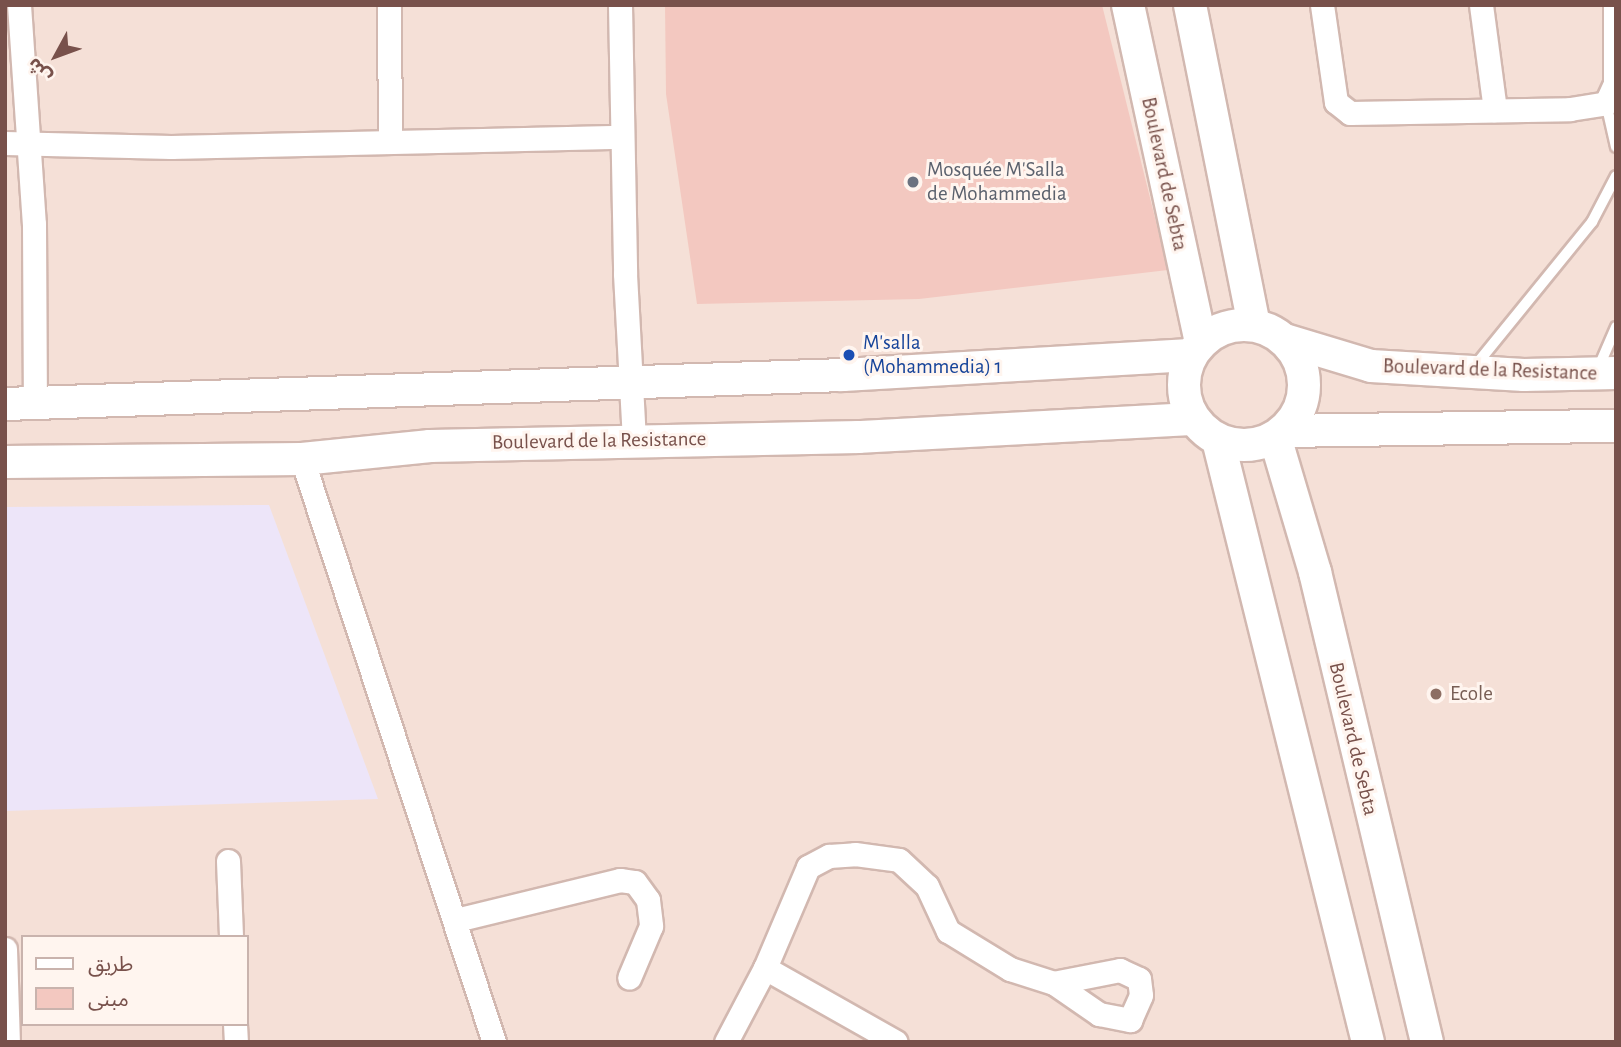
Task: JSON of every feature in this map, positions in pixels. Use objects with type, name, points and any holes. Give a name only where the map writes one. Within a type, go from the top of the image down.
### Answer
[{"type":"main road","name":"Boulevard de Sebta","points":[[1128,5],[1196,349]]},
{"type":"main road","points":[[1190,5],[1254,325]]},
{"type":"main road","points":[[20,404],[1087,364],[1196,349],[1235,325],[1254,325],[1285,340],[1297,356],[1304,393],[1297,415],[1280,434]]},
{"type":"main road","name":"Boulevard de la Resistance","points":[[1285,340],[1371,366],[1606,373]]},
{"type":"main road","points":[[1196,349],[1183,388],[1194,419],[1219,440],[1247,445],[1280,434],[1616,426]]},
{"type":"main road","name":"Boulevard de la Resistance","points":[[5,462],[302,459],[430,446],[634,439],[859,437],[1194,419]]},
{"type":"main road","name":"Boulevard de Sebta","points":[[1280,434],[1427,1042]]},
{"type":"main road","points":[[1219,440],[1368,1042]]},
{"type":"street","points":[[19,5],[29,143],[20,404]]},
{"type":"street","points":[[389,5],[390,140]]},
{"type":"street","points":[[620,5],[622,136],[634,439]]},
{"type":"street","points":[[1322,5],[1336,102],[1350,113],[1570,109],[1606,103],[1615,84],[1615,5]]},
{"type":"street","points":[[1481,5],[1495,110]]},
{"type":"street","points":[[5,144],[171,147],[622,136]]},
{"type":"street","points":[[302,459],[494,1042]]},
{"type":"street","points":[[726,1042],[765,968],[808,867],[829,856],[855,854],[906,864],[927,886],[948,931],[1010,969],[1054,984]]},
{"type":"street","points":[[229,861],[232,935]]},
{"type":"street","points":[[456,920],[620,880],[635,883],[648,900],[651,926],[629,978]]},
{"type":"street","points":[[5,949],[8,1042]]},
{"type":"street","points":[[765,968],[896,1042]]},
{"type":"lane","points":[[1606,103],[1616,147]]},
{"type":"lane","points":[[1471,371],[1607,197],[1616,176]]},
{"type":"lane","points":[[1607,197],[1616,209]]},
{"type":"lane","points":[[1606,373],[1616,327]]},
{"type":"shaded area","points":[[5,5],[1616,5],[1616,1042],[5,1042]]},
{"type":"shaded area","points":[[269,505],[378,799],[5,811],[5,507]]},
{"type":"building","name":"Mosquée M'Salla de Mohammedia","points":[[665,5],[1102,5],[1168,270],[919,299],[697,304],[666,94]]},
{"type":"place","name":"Mosquée M'Salla de Mohammedia","points":[[913,182]]},
{"type":"place","name":"M'salla (Mohammedia) 1","points":[[849,355]]},
{"type":"place","name":"Ecole","points":[[1436,694]]}]
